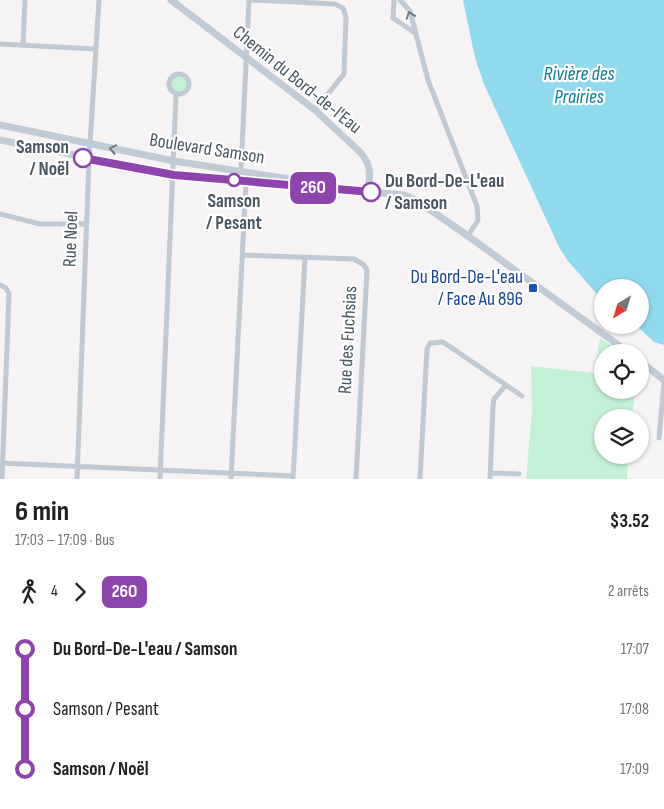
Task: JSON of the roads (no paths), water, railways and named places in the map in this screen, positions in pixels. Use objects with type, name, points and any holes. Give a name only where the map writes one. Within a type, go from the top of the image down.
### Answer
[{"type":"street","points":[[23,45],[25,0]]},
{"type":"street","name":"Rue Noel","points":[[77,479],[86,224],[98,0]]},
{"type":"street","name":"Chemin du Bord-de-l'Eau","points":[[171,0],[179,3],[246,58],[315,110],[366,159],[370,169],[368,192]]},
{"type":"street","points":[[241,170],[249,0]]},
{"type":"street","points":[[253,0],[335,4],[343,8],[346,17],[344,74],[315,110]]},
{"type":"street","points":[[394,0],[393,18],[416,33]]},
{"type":"street","points":[[400,0],[410,11],[428,80],[477,206],[478,220],[468,236]]},
{"type":"street","points":[[0,44],[96,49]]},
{"type":"street","points":[[160,479],[176,94],[170,88],[169,82],[172,76],[180,73],[186,76],[189,86],[185,92],[176,94]]},
{"type":"street","name":"Boulevard Samson","points":[[0,125],[174,161],[241,170],[368,192]]},
{"type":"street","name":"Boulevard Samson","points":[[0,140],[89,160],[174,175],[368,192]]},
{"type":"street","points":[[231,479],[246,181]]},
{"type":"street","points":[[368,192],[404,195],[416,200],[617,344]]},
{"type":"street","points":[[0,214],[40,224],[86,224]]},
{"type":"street","name":"Rue des Fuchsias","points":[[243,255],[354,260],[364,265],[367,270],[356,479]]},
{"type":"street","points":[[1,463],[231,472],[293,477],[305,258]]},
{"type":"street","points":[[0,285],[6,288],[9,294],[1,463],[2,479]]},
{"type":"street","points":[[420,479],[427,349],[430,343],[443,342],[522,396]]},
{"type":"street","points":[[649,370],[664,382],[659,438]]},
{"type":"street","points":[[506,385],[494,399],[490,476],[519,474]]},
{"type":"water","name":"Rivière des Prairies","points":[[463,0],[664,0],[664,345],[654,342],[646,334],[649,334],[649,279],[594,279],[594,291],[568,261],[559,247],[484,84],[475,58]]},
{"type":"place","name":"Samson / Noël","points":[[83,158]]},
{"type":"place","name":"Samson / Pesant","points":[[234,180]]},
{"type":"place","name":"Du Bord-De-L'eau / Samson","points":[[371,192]]},
{"type":"place","name":"Du Bord-De-L'eau / Face Au 896","points":[[533,288]]}]
